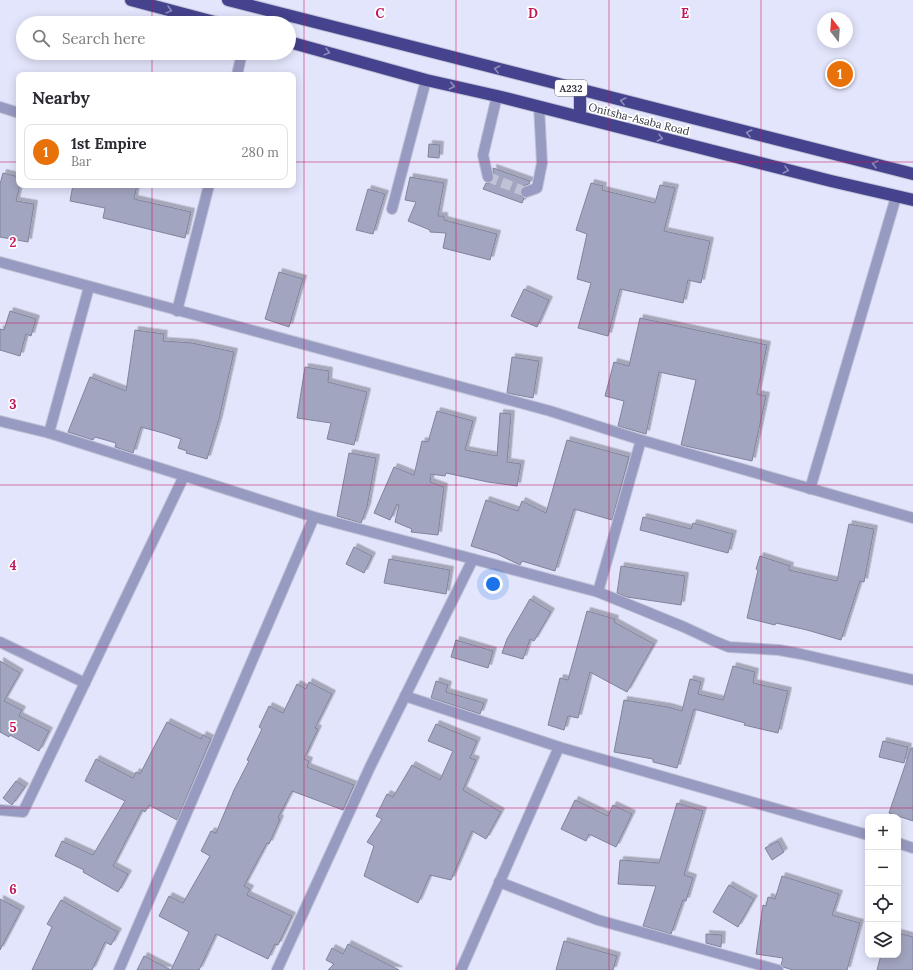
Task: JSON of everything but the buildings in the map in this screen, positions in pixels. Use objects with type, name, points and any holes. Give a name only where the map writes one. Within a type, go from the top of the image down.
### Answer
[{"type":"highway","points":[[131,0],[192,16]]},
{"type":"highway","name":"A232","points":[[228,0],[291,16]]},
{"type":"highway","name":"A232","points":[[296,17],[913,174]]},
{"type":"highway","name":"Onitsha-Asaba Road","points":[[296,44],[426,80],[539,106],[896,197],[913,200]]},
{"type":"highway","points":[[580,90],[580,117]]},
{"type":"street","points":[[238,72],[240,60]]},
{"type":"street","points":[[392,209],[426,80]]},
{"type":"street","points":[[488,177],[482,155],[497,96]]},
{"type":"street","points":[[526,192],[537,188],[542,163],[539,106]]},
{"type":"street","points":[[0,107],[16,112]]},
{"type":"street","points":[[177,311],[208,188]]},
{"type":"street","points":[[810,488],[896,197]]},
{"type":"street","points":[[0,262],[550,411],[641,440],[913,518]]},
{"type":"street","points":[[49,433],[89,287]]},
{"type":"street","points":[[0,421],[49,433],[314,517],[598,592],[684,627],[714,642],[729,646],[779,650],[913,680]]},
{"type":"street","points":[[598,592],[641,440]]},
{"type":"street","points":[[0,810],[23,812],[184,476]]},
{"type":"street","points":[[119,970],[314,517]]},
{"type":"street","points":[[277,970],[370,767],[473,559]]},
{"type":"street","points":[[0,642],[85,683]]},
{"type":"street","points":[[405,696],[558,747],[865,834]]},
{"type":"street","points":[[461,970],[558,747]]},
{"type":"street","points":[[901,844],[913,848]]},
{"type":"street","points":[[500,882],[598,920],[778,970]]},
{"type":"tunnel","points":[[488,177],[526,192]]},
{"type":"place","name":"1st Empire","points":[[840,74]]}]
